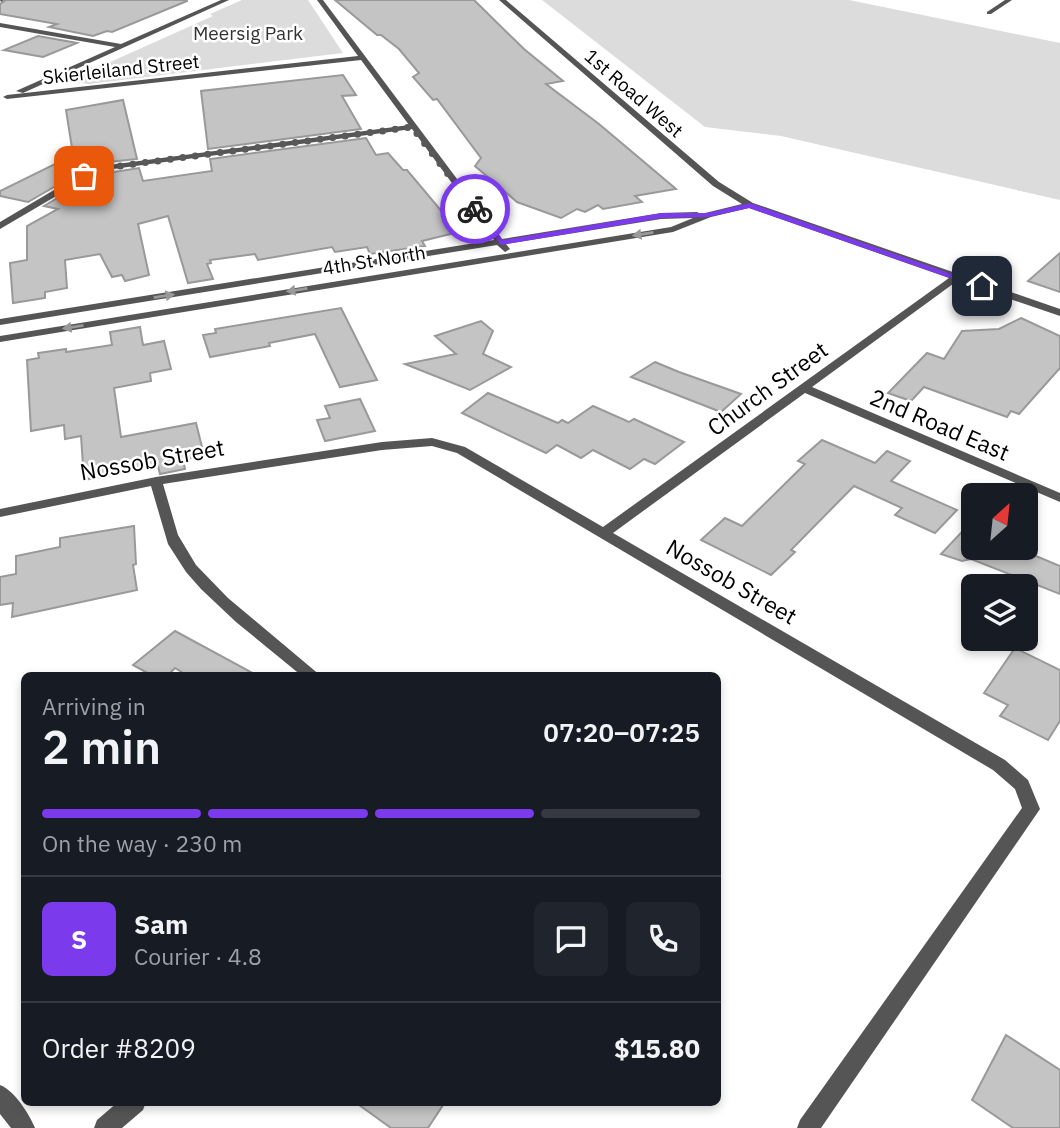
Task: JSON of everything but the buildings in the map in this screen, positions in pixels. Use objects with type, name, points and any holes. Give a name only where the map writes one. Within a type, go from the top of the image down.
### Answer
[{"type":"street","points":[[4,98],[226,0]]},
{"type":"street","points":[[320,0],[509,256]]},
{"type":"street","name":"1st Road West","points":[[502,0],[716,184],[750,205],[1060,313]]},
{"type":"street","points":[[989,13],[1009,0]]},
{"type":"street","points":[[0,25],[122,46]]},
{"type":"street","name":"Skierleiland Street","points":[[4,98],[363,58]]},
{"type":"street","points":[[0,226],[84,176],[112,167],[412,127]]},
{"type":"street","points":[[708,215],[750,205]]},
{"type":"street","name":"4th St North","points":[[0,322],[662,216],[708,215]]},
{"type":"street","name":"4th St North","points":[[0,339],[673,229],[708,215]]},
{"type":"street","name":"Church Street","points":[[603,534],[956,277]]},
{"type":"street","name":"2nd Road East","points":[[804,388],[1060,498]]},
{"type":"street","name":"Nossob Street","points":[[0,513],[156,481],[383,446],[432,442],[461,450],[999,765],[1022,785],[1031,809],[808,1128]]},
{"type":"street","points":[[156,481],[168,526],[180,553],[232,610],[308,672]]},
{"type":"street","points":[[0,1096],[24,1128]]},
{"type":"street","points":[[105,1128],[130,1106]]},
{"type":"green space","name":"Meersig Park","points":[[242,0],[308,0],[343,53],[89,84],[66,81],[75,72],[99,67],[213,16],[210,14]]},
{"type":"green space","points":[[542,0],[849,0],[1060,43],[1060,200],[781,136],[705,127]]},
{"type":"way so far","points":[[84,176],[112,167],[412,127],[475,209]]},
{"type":"route","points":[[475,209],[501,242],[662,216],[708,215],[750,205],[982,286]]}]
